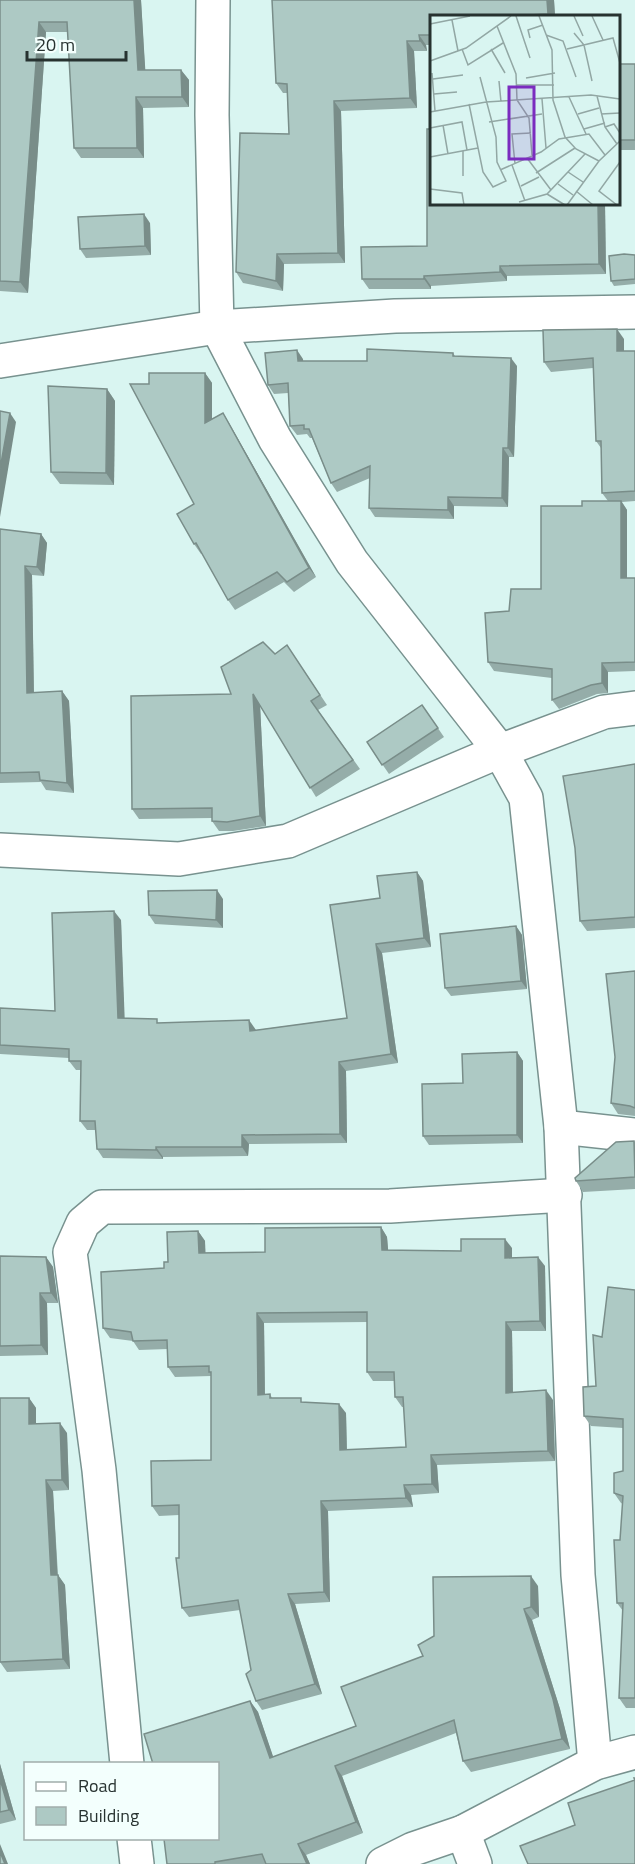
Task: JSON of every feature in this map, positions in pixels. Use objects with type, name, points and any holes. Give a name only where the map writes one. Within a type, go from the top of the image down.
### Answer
[{"type":"street","points":[[213,0],[213,148],[217,327],[275,439],[352,562],[500,751],[526,798],[561,1126],[578,1575],[595,1763]]},
{"type":"street","points":[[0,361],[217,327],[394,316],[635,312]]},
{"type":"street","points":[[0,850],[179,859],[288,841],[500,751],[604,712],[635,708]]},
{"type":"street","points":[[561,1126],[635,1135]]},
{"type":"street","points":[[127,1762],[99,1470],[70,1252],[83,1223],[102,1207],[390,1206],[565,1195]]},
{"type":"street","points":[[383,1864],[413,1849],[462,1832],[595,1763],[635,1752]]},
{"type":"street","points":[[462,1832],[475,1864]]},
{"type":"street","points":[[134,1840],[137,1864]]},
{"type":"building","points":[[0,0],[134,0],[138,70],[181,70],[182,97],[136,97],[137,148],[74,148],[67,22],[39,22],[20,282],[0,281]]},
{"type":"building","points":[[272,0],[547,0],[548,14],[430,15],[430,35],[419,35],[420,41],[407,41],[410,98],[334,101],[338,253],[277,254],[276,281],[236,272],[240,133],[289,134],[287,84],[276,83]]},
{"type":"building","points":[[620,64],[635,64],[635,140],[620,140]]},
{"type":"building","points":[[427,129],[430,129],[430,206],[598,206],[599,264],[500,266],[500,272],[424,276],[424,279],[362,279],[361,247],[427,246]]},
{"type":"building","points":[[144,214],[145,246],[80,249],[78,217]]},
{"type":"building","points":[[635,255],[635,279],[611,281],[609,256]]},
{"type":"building","points":[[617,329],[617,351],[635,351],[635,491],[602,493],[601,441],[596,441],[593,358],[544,362],[543,330]]},
{"type":"building","points":[[367,349],[511,358],[508,448],[503,448],[502,498],[448,497],[448,510],[369,508],[370,466],[331,483],[309,429],[304,429],[304,425],[290,426],[288,383],[268,385],[265,353],[297,350],[298,361],[367,361]]},
{"type":"building","points":[[149,373],[205,373],[205,423],[223,413],[309,568],[287,582],[277,572],[228,600],[177,514],[194,504],[130,384],[149,384]]},
{"type":"building","points":[[48,386],[107,389],[106,473],[51,472]]},
{"type":"building","points":[[0,411],[10,413],[0,469]]},
{"type":"building","points":[[582,501],[621,501],[621,578],[635,578],[635,662],[602,663],[602,683],[552,700],[552,669],[488,662],[485,613],[509,611],[511,589],[541,589],[541,506],[582,506]]},
{"type":"building","points":[[0,529],[41,534],[37,567],[25,566],[27,693],[62,691],[67,783],[40,780],[39,772],[0,773]]},
{"type":"building","points":[[263,642],[275,654],[287,645],[320,695],[311,701],[353,760],[310,788],[253,694],[260,816],[227,822],[212,821],[212,808],[132,809],[131,696],[231,694],[221,667]]},
{"type":"building","points":[[422,705],[438,728],[382,765],[367,742]]},
{"type":"building","points":[[635,764],[635,917],[580,921],[575,848],[563,776]]},
{"type":"building","points":[[417,872],[424,938],[376,944],[391,1054],[339,1062],[340,1134],[242,1135],[242,1147],[156,1147],[156,1150],[97,1149],[95,1121],[80,1121],[81,1061],[69,1061],[69,1049],[0,1045],[0,1008],[55,1011],[52,913],[114,911],[118,1018],[157,1019],[157,1023],[249,1020],[250,1031],[347,1018],[330,905],[380,898],[377,876]]},
{"type":"building","points":[[217,890],[216,920],[149,915],[148,891]]},
{"type":"building","points":[[516,926],[521,981],[445,988],[440,934]]},
{"type":"building","points":[[635,971],[635,1108],[611,1103],[615,1057],[606,974]]},
{"type":"building","points":[[517,1052],[517,1135],[423,1136],[422,1084],[463,1083],[462,1054]]},
{"type":"building","points":[[634,1141],[635,1177],[576,1181],[575,1178],[616,1142]]},
{"type":"building","points":[[381,1227],[382,1250],[461,1251],[461,1239],[505,1239],[505,1258],[538,1257],[540,1321],[506,1322],[506,1393],[546,1390],[548,1451],[431,1455],[432,1484],[404,1485],[406,1498],[321,1501],[324,1592],[288,1594],[315,1684],[256,1701],[246,1674],[251,1670],[238,1600],[182,1608],[176,1558],[179,1558],[179,1505],[152,1506],[151,1461],[211,1460],[211,1372],[209,1372],[209,1366],[168,1367],[167,1340],[133,1341],[131,1332],[103,1328],[101,1272],[164,1268],[164,1262],[168,1262],[167,1232],[198,1231],[199,1253],[265,1252],[265,1228]],"holes":[[[367,1312],[367,1372],[394,1372],[395,1397],[403,1397],[406,1447],[340,1450],[339,1404],[301,1402],[301,1398],[270,1398],[270,1394],[258,1395],[257,1313]]]},
{"type":"building","points":[[0,1256],[46,1257],[51,1293],[40,1293],[41,1345],[0,1346]]},
{"type":"building","points":[[608,1287],[635,1290],[635,1698],[619,1698],[623,1603],[617,1603],[614,1540],[620,1540],[623,1496],[614,1493],[614,1473],[623,1471],[623,1419],[584,1416],[583,1387],[596,1386],[593,1335],[602,1337]]},
{"type":"building","points":[[0,1398],[29,1398],[29,1424],[60,1423],[62,1480],[46,1480],[51,1575],[58,1575],[63,1659],[0,1662]]},
{"type":"building","points":[[531,1576],[531,1607],[524,1609],[553,1699],[562,1739],[463,1761],[454,1720],[335,1766],[356,1822],[298,1844],[307,1864],[266,1864],[262,1854],[215,1862],[215,1864],[167,1864],[164,1840],[219,1840],[219,1762],[152,1762],[144,1734],[250,1701],[270,1758],[356,1726],[341,1687],[423,1656],[418,1645],[434,1636],[433,1577]]},
{"type":"building","points":[[0,1779],[9,1810],[0,1812]]},
{"type":"building","points":[[635,1780],[635,1864],[528,1864],[520,1846],[575,1825],[568,1803]]},
{"type":"building","points":[[0,1852],[5,1864],[0,1864]]}]
